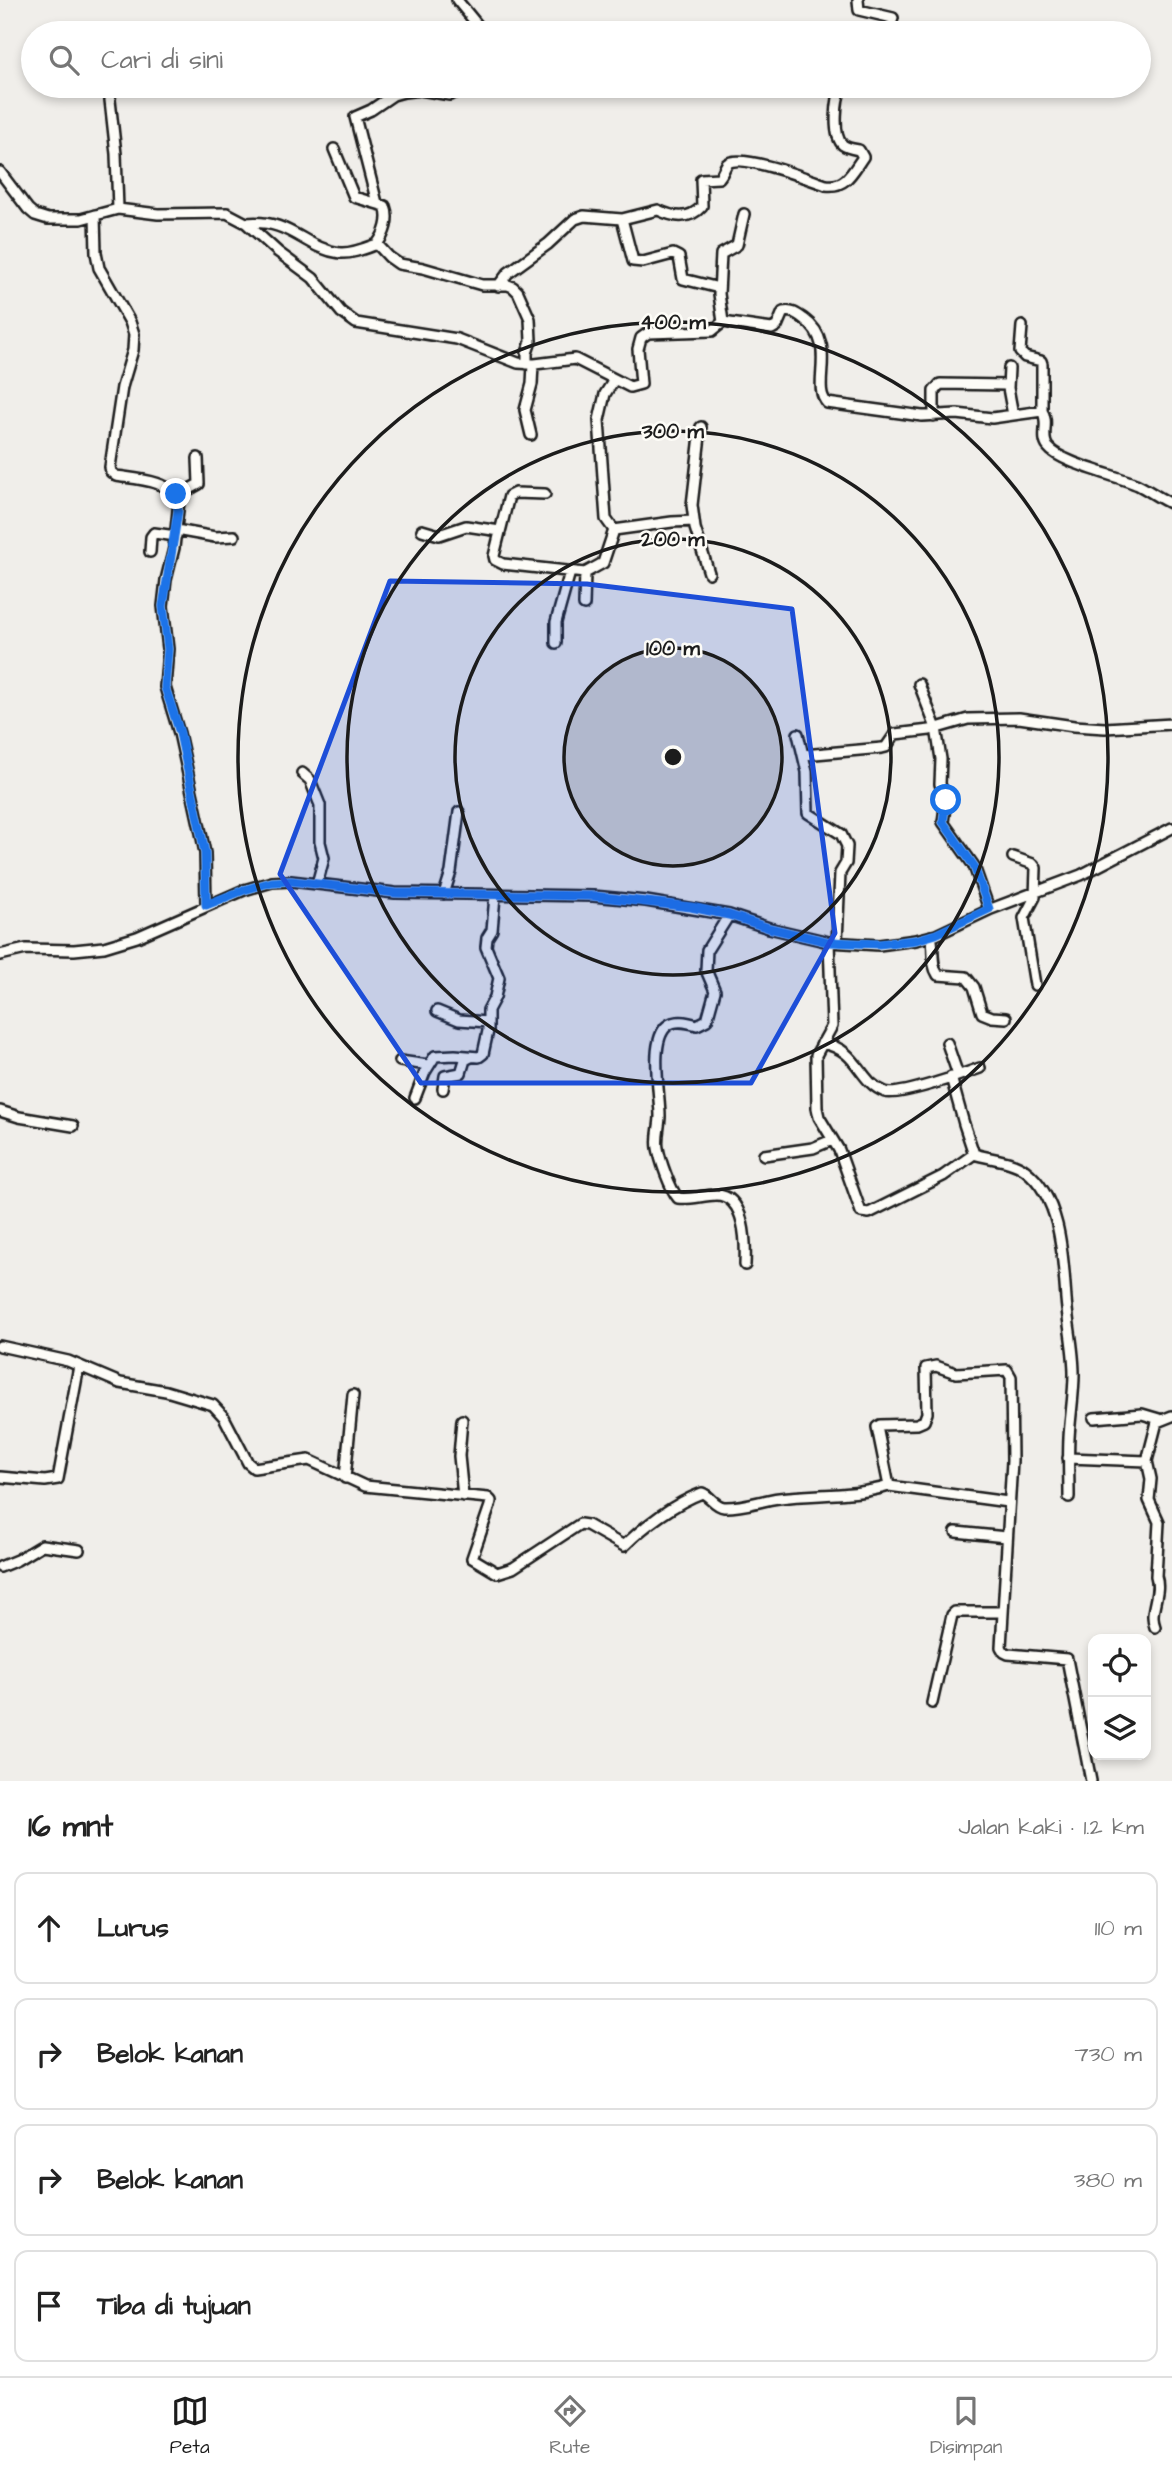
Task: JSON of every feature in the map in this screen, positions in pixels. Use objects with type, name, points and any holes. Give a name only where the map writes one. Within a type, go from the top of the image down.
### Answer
[{"type":"street","points":[[457,0],[474,21]]},
{"type":"street","points":[[858,0],[859,10],[892,18],[891,21]]},
{"type":"street","points":[[110,98],[118,209]]},
{"type":"street","points":[[377,203],[355,117],[390,98]]},
{"type":"street","points":[[498,286],[508,273],[548,244],[571,221],[584,216],[622,219],[658,210],[665,215],[692,214],[702,206],[701,179],[719,178],[731,162],[752,163],[826,185],[838,185],[852,174],[863,157],[859,150],[847,147],[839,139],[837,98]]},
{"type":"street","points":[[246,223],[260,221],[282,226],[339,253],[377,244],[382,238],[388,215],[385,206],[354,197],[334,149]]},
{"type":"street","points":[[0,172],[27,209],[48,219],[70,219],[118,209],[158,214],[219,212],[237,217],[313,278],[341,313],[356,323],[457,339],[509,360],[530,364],[575,359],[630,387],[641,384],[638,349],[644,335],[652,332],[712,331],[723,322],[772,329],[777,326],[783,312],[790,311],[808,322],[820,338],[822,391],[825,401],[922,416],[957,414],[992,418],[1042,411]]},
{"type":"street","points":[[723,322],[719,288],[721,254],[737,245],[744,214]]},
{"type":"street","points":[[95,215],[99,268],[134,334],[131,362],[120,396],[111,472],[116,476],[167,486],[179,500],[163,606],[168,649],[165,687],[180,733],[205,853],[206,905]]},
{"type":"street","points":[[622,219],[632,261],[643,262],[673,254],[679,257],[683,279],[719,288]]},
{"type":"street","points":[[377,244],[399,264],[424,268],[471,282],[513,287],[528,314],[531,336],[532,384],[525,410],[531,435]]},
{"type":"street","points":[[1022,326],[1020,352],[1024,357],[1041,361],[1042,364],[1042,411],[1046,416],[1045,440],[1050,449],[1091,470],[1137,485],[1172,504]]},
{"type":"street","points":[[1009,368],[1007,386],[1013,415]]},
{"type":"street","points":[[614,380],[606,394],[599,420],[606,519],[614,530]]},
{"type":"street","points":[[934,416],[933,391],[940,384],[1007,386]]},
{"type":"street","points":[[701,427],[692,505],[709,573]]},
{"type":"street","points":[[176,494],[199,484],[198,458]]},
{"type":"street","points":[[545,494],[515,493],[509,496],[494,556],[498,562],[585,573],[605,561],[614,530]]},
{"type":"street","points":[[614,530],[694,521]]},
{"type":"street","points":[[422,530],[439,535],[466,526],[500,531]]},
{"type":"street","points":[[150,552],[152,535],[156,533],[234,536]]},
{"type":"street","points":[[556,643],[556,622],[570,572]]},
{"type":"street","points":[[584,605],[585,573]]},
{"type":"street","points":[[919,684],[936,728],[941,759],[940,784],[946,800],[943,822],[974,866],[989,909]]},
{"type":"street","points":[[804,755],[882,748],[886,747],[895,734],[936,728],[968,719],[1019,718],[1105,728],[1172,724]]},
{"type":"street","points":[[798,734],[807,772],[808,813],[841,834],[847,846],[845,863],[840,873],[833,942],[832,1026],[816,1055],[815,1070],[817,1108],[845,1165],[859,1209],[865,1213],[943,1176],[974,1154]]},
{"type":"street","points":[[302,772],[310,780],[320,805],[320,842],[324,858],[317,884]]},
{"type":"street","points":[[444,894],[451,872],[459,812]]},
{"type":"street","points":[[0,955],[26,949],[74,950],[104,947],[137,937],[244,890],[272,882],[396,893],[593,896],[729,915],[769,928],[833,942],[879,944],[916,940],[1081,875],[1172,828]]},
{"type":"street","points":[[1013,857],[1035,866],[1035,897],[1024,918],[1035,985]]},
{"type":"street","points":[[415,1098],[428,1065],[435,1056],[479,1057],[483,1054],[488,1006],[495,997],[499,978],[486,947],[494,924],[495,896]]},
{"type":"street","points":[[729,915],[707,950],[706,970],[715,991],[707,1020],[698,1025],[673,1022],[663,1030],[658,1045],[658,1148],[678,1198],[687,1200],[723,1196],[736,1208],[744,1229],[745,1265]]},
{"type":"street","points":[[931,936],[935,951],[933,962],[938,975],[966,977],[974,987],[982,1013],[1006,1018]]},
{"type":"street","points":[[437,1011],[460,1020],[488,1022]]},
{"type":"street","points":[[947,1042],[961,1115],[974,1154]]},
{"type":"street","points":[[822,1043],[842,1048],[868,1079],[884,1092],[898,1093],[980,1068]]},
{"type":"street","points":[[443,1089],[445,1076],[461,1073],[466,1060],[471,1056]]},
{"type":"street","points":[[400,1061],[428,1065]]},
{"type":"street","points":[[0,1111],[73,1126]]},
{"type":"street","points":[[764,1155],[813,1148],[832,1140]]},
{"type":"street","points":[[974,1154],[1016,1165],[1031,1176],[1050,1206],[1061,1237],[1074,1376],[1068,1458],[1069,1497]]},
{"type":"street","points":[[0,1346],[58,1359],[120,1383],[174,1392],[216,1407],[252,1467],[310,1460],[345,1478],[378,1488],[484,1497],[491,1501],[472,1558],[497,1573],[513,1568],[580,1524],[587,1525],[624,1546],[633,1536],[676,1506],[702,1493],[716,1504],[730,1507],[783,1497],[818,1496],[889,1486],[1008,1502]]},
{"type":"street","points":[[0,1477],[45,1481],[58,1479],[79,1366]]},
{"type":"street","points":[[889,1486],[877,1427],[924,1421],[927,1413],[926,1368],[936,1366],[960,1373],[1007,1370],[1011,1377],[1012,1461],[1001,1647],[1004,1652],[1067,1659],[1091,1781]]},
{"type":"street","points":[[345,1478],[353,1395]]},
{"type":"street","points":[[1094,1418],[1142,1414],[1159,1419],[1172,1416]]},
{"type":"street","points":[[1155,1627],[1152,1619],[1159,1584],[1156,1576],[1159,1525],[1149,1500],[1151,1474],[1147,1461],[1150,1441],[1159,1419]]},
{"type":"street","points":[[462,1420],[459,1456],[463,1496]]},
{"type":"street","points":[[1068,1458],[1147,1461]]},
{"type":"street","points":[[956,1532],[1006,1537]]},
{"type":"street","points":[[0,1567],[18,1560],[42,1545],[79,1550]]},
{"type":"street","points":[[932,1703],[952,1615],[955,1612],[1003,1612]]},
{"type":"highlighted area","points":[[390,581],[587,584],[792,609],[835,933],[751,1083],[421,1083],[280,874]]},
{"type":"route","points":[[176,494],[179,500],[174,548],[163,606],[168,649],[165,687],[180,733],[205,853],[206,905],[272,882],[291,881],[396,893],[593,896],[646,901],[729,915],[769,928],[829,942],[879,944],[916,940],[936,934],[989,909],[974,866],[943,822],[946,800]]}]
